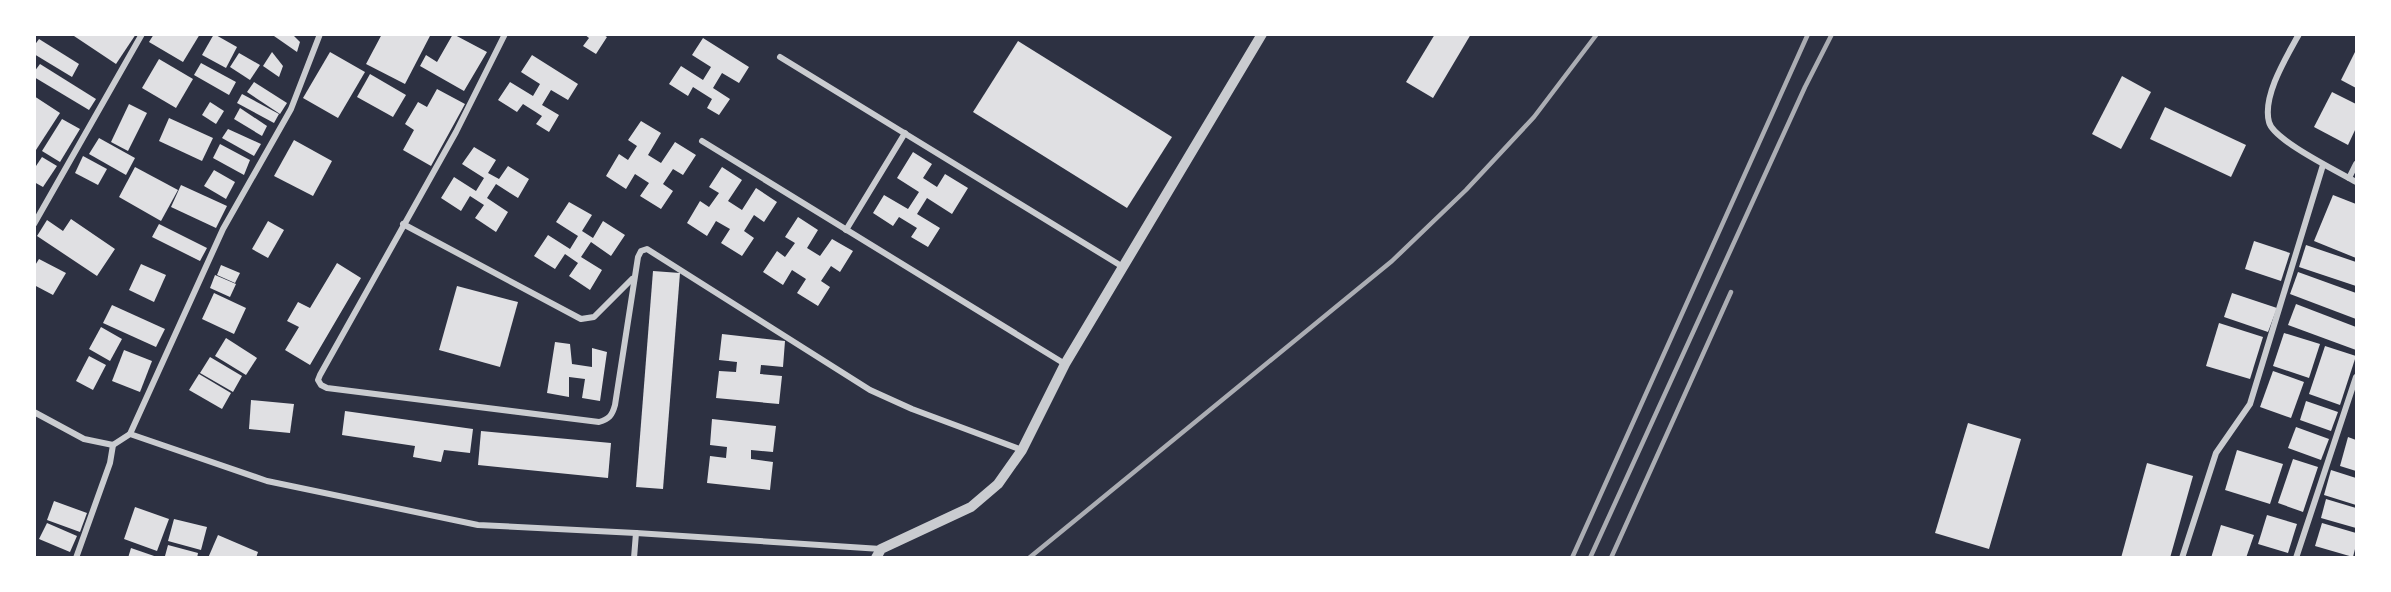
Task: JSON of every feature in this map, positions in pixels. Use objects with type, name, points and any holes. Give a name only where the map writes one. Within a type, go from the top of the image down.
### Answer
[{"type":"street","points":[[34,224],[142,34]]},
{"type":"street","points":[[34,412],[84,439],[113,445],[130,434],[223,228],[291,109],[320,34]]},
{"type":"street","points":[[505,34],[456,132],[320,375],[318,380],[321,385],[327,388],[598,422],[608,419],[613,414],[633,278],[638,257],[641,251],[647,249],[870,390],[912,409],[1022,450]]},
{"type":"street","points":[[130,434],[267,481],[478,525],[636,532],[878,553],[971,507],[998,484],[1022,450],[1065,364],[1262,34]]},
{"type":"street","points":[[2299,34],[2274,87],[2269,109],[2269,125],[2275,133],[2323,165],[2356,182]]},
{"type":"street","points":[[780,57],[1124,267]]},
{"type":"street","points":[[846,230],[904,133]]},
{"type":"street","points":[[702,141],[1065,364]]},
{"type":"street","points":[[2349,178],[2356,164]]},
{"type":"street","points":[[2182,558],[2216,453],[2250,404],[2323,165]]},
{"type":"street","points":[[403,224],[581,320],[594,317],[633,278]]},
{"type":"street","points":[[2296,558],[2356,376]]},
{"type":"street","points":[[76,558],[110,463],[113,445]]},
{"type":"street","points":[[634,558],[636,532]]},
{"type":"building","points":[[71,34],[136,34],[116,64]]},
{"type":"building","points":[[154,34],[200,34],[183,62],[149,42]]},
{"type":"building","points":[[214,34],[237,47],[226,68],[202,55]]},
{"type":"building","points":[[292,34],[300,42],[297,52],[274,36]]},
{"type":"building","points":[[382,34],[431,34],[405,84],[366,64]]},
{"type":"building","points":[[453,34],[487,52],[464,91],[420,66],[426,55],[437,62]]},
{"type":"building","points":[[584,34],[602,34],[607,37],[596,54],[583,46],[589,38]]},
{"type":"building","points":[[1435,34],[1471,34],[1433,98],[1406,82]]},
{"type":"building","points":[[703,38],[749,67],[739,83],[722,73],[713,88],[730,99],[719,115],[707,108],[712,99],[693,87],[688,96],[669,84],[681,66],[703,80],[711,67],[692,55]]},
{"type":"building","points":[[39,39],[79,64],[72,77],[34,54],[34,46]]},
{"type":"building","points":[[1018,41],[1172,137],[1127,208],[973,112]]},
{"type":"building","points":[[2356,50],[2356,88],[2341,80]]},
{"type":"building","points":[[272,52],[283,66],[279,77],[263,66]]},
{"type":"building","points":[[330,52],[365,72],[338,118],[303,98]]},
{"type":"building","points":[[239,53],[260,65],[250,80],[230,67]]},
{"type":"building","points":[[532,55],[578,84],[568,100],[551,90],[542,105],[559,115],[549,132],[536,124],[542,116],[523,104],[517,112],[498,100],[510,82],[533,96],[540,84],[521,72]]},
{"type":"building","points":[[159,59],[193,79],[176,108],[142,88]]},
{"type":"building","points":[[201,63],[236,82],[229,95],[194,75]]},
{"type":"building","points":[[40,64],[96,99],[89,110],[34,77],[34,72]]},
{"type":"building","points":[[370,74],[406,95],[393,117],[357,97]]},
{"type":"building","points":[[2122,76],[2151,92],[2121,149],[2092,134]]},
{"type":"building","points":[[254,82],[287,103],[280,114],[247,92]]},
{"type":"building","points":[[437,89],[465,104],[431,166],[403,150],[414,130],[405,124],[418,102],[427,107]]},
{"type":"building","points":[[2332,92],[2356,104],[2356,128],[2348,145],[2314,127]]},
{"type":"building","points":[[242,94],[279,114],[274,123],[237,103]]},
{"type":"building","points":[[34,96],[60,113],[34,153]]},
{"type":"building","points":[[210,102],[224,111],[216,124],[202,115]]},
{"type":"building","points":[[129,104],[147,113],[128,151],[111,142]]},
{"type":"building","points":[[2165,107],[2246,145],[2231,177],[2150,139]]},
{"type":"building","points":[[240,108],[267,126],[262,136],[234,119]]},
{"type":"building","points":[[169,118],[213,138],[202,161],[159,141]]},
{"type":"building","points":[[62,119],[80,129],[60,162],[42,151]]},
{"type":"building","points":[[641,121],[661,133],[648,155],[661,163],[675,142],[696,155],[683,175],[673,169],[663,184],[673,191],[661,209],[640,196],[649,183],[635,174],[626,189],[606,176],[619,154],[628,160],[637,146],[628,140]]},
{"type":"building","points":[[228,129],[261,144],[254,156],[222,138]]},
{"type":"building","points":[[99,138],[135,158],[126,175],[89,154]]},
{"type":"building","points":[[294,140],[332,161],[313,196],[274,176]]},
{"type":"building","points":[[220,144],[250,160],[244,175],[213,158]]},
{"type":"building","points":[[474,147],[496,160],[488,173],[499,179],[508,166],[529,179],[518,198],[496,184],[487,198],[508,212],[496,232],[475,218],[484,205],[470,196],[461,211],[441,198],[454,177],[476,191],[484,178],[462,164]]},
{"type":"building","points":[[913,152],[932,164],[923,178],[937,187],[945,174],[968,188],[952,214],[927,198],[917,214],[940,228],[928,247],[911,237],[917,228],[899,217],[893,226],[873,213],[884,195],[908,209],[919,192],[897,178]]},
{"type":"building","points":[[83,156],[107,169],[98,185],[75,173]]},
{"type":"building","points":[[42,157],[57,166],[43,187],[34,182],[34,169]]},
{"type":"building","points":[[135,167],[178,190],[161,221],[119,197]]},
{"type":"building","points":[[722,167],[742,180],[728,201],[742,210],[756,188],[777,202],[764,222],[754,215],[744,231],[754,238],[742,256],[721,243],[730,229],[716,221],[707,236],[687,223],[700,201],[709,207],[719,193],[709,187]]},
{"type":"building","points":[[214,170],[235,182],[226,199],[204,186]]},
{"type":"building","points":[[181,185],[227,206],[216,228],[171,207]]},
{"type":"building","points":[[2333,195],[2356,204],[2356,258],[2314,241]]},
{"type":"building","points":[[569,202],[592,215],[582,231],[593,238],[603,221],[625,235],[611,256],[591,242],[581,257],[602,270],[590,290],[569,276],[578,263],[565,254],[555,269],[534,256],[548,235],[570,249],[578,236],[556,222]]},
{"type":"building","points":[[798,217],[818,230],[807,248],[820,256],[832,239],[853,251],[840,272],[831,266],[821,281],[830,287],[818,306],[797,293],[806,279],[792,270],[783,285],[763,272],[777,251],[785,257],[795,243],[785,237]]},
{"type":"building","points":[[71,219],[115,249],[97,276],[37,236],[47,220],[63,231]]},
{"type":"building","points":[[268,221],[284,230],[268,258],[252,249]]},
{"type":"building","points":[[159,224],[207,248],[200,261],[152,237]]},
{"type":"building","points":[[2254,241],[2290,253],[2281,281],[2245,269]]},
{"type":"building","points":[[2306,245],[2356,262],[2356,286],[2299,267]]},
{"type":"building","points":[[39,259],[66,273],[53,295],[34,285],[34,267]]},
{"type":"building","points":[[337,263],[361,278],[310,365],[285,350],[299,327],[287,321],[298,302],[310,308]]},
{"type":"building","points":[[141,264],[166,275],[154,302],[129,290]]},
{"type":"building","points":[[221,265],[240,273],[235,283],[217,275]]},
{"type":"building","points":[[653,271],[680,273],[663,489],[636,487]]},
{"type":"building","points":[[2298,272],[2356,293],[2356,319],[2290,294]]},
{"type":"building","points":[[215,275],[236,284],[230,297],[210,288]]},
{"type":"building","points":[[457,286],[518,302],[500,367],[439,350]]},
{"type":"building","points":[[214,293],[246,308],[234,334],[202,319]]},
{"type":"building","points":[[2232,293],[2277,308],[2268,332],[2224,317]]},
{"type":"building","points":[[2296,304],[2356,327],[2356,350],[2288,325]]},
{"type":"building","points":[[112,305],[165,329],[156,347],[103,323]]},
{"type":"building","points":[[2219,323],[2263,337],[2250,379],[2206,366]]},
{"type":"building","points":[[101,327],[122,339],[110,361],[89,349]]},
{"type":"building","points":[[2284,333],[2320,344],[2309,378],[2273,366]]},
{"type":"building","points":[[722,334],[785,341],[783,367],[761,365],[760,374],[782,376],[779,404],[716,398],[719,371],[736,372],[737,362],[719,360]]},
{"type":"building","points":[[226,338],[257,358],[246,375],[215,356]]},
{"type":"building","points":[[555,342],[570,344],[572,364],[592,367],[592,348],[607,352],[600,401],[582,398],[585,379],[569,377],[569,397],[547,393]]},
{"type":"building","points":[[2325,346],[2356,356],[2340,405],[2309,394]]},
{"type":"building","points":[[124,350],[152,361],[140,392],[112,381]]},
{"type":"building","points":[[89,356],[106,365],[93,390],[76,381]]},
{"type":"building","points":[[210,357],[242,376],[233,392],[200,373]]},
{"type":"building","points":[[2273,371],[2304,382],[2291,418],[2260,407]]},
{"type":"building","points":[[199,374],[231,393],[222,409],[189,390]]},
{"type":"building","points":[[251,400],[294,404],[290,433],[249,429]]},
{"type":"building","points":[[2306,401],[2338,412],[2331,431],[2300,420]]},
{"type":"building","points":[[345,411],[473,429],[470,453],[444,450],[441,462],[413,457],[415,446],[342,435]]},
{"type":"building","points":[[712,419],[776,426],[773,452],[751,450],[751,459],[773,462],[770,490],[707,483],[710,456],[726,458],[727,447],[710,445]]},
{"type":"building","points":[[1968,423],[2021,439],[1989,549],[1935,533]]},
{"type":"building","points":[[2296,427],[2329,439],[2321,460],[2288,448]]},
{"type":"building","points":[[481,431],[611,443],[608,478],[478,465]]},
{"type":"building","points":[[2348,437],[2356,440],[2356,471],[2340,466]]},
{"type":"building","points":[[2237,450],[2283,464],[2270,504],[2225,490]]},
{"type":"building","points":[[2293,459],[2318,467],[2303,512],[2278,503]]},
{"type":"building","points":[[2147,463],[2193,476],[2170,558],[2121,558]]},
{"type":"building","points":[[2331,470],[2356,478],[2356,505],[2324,495]]},
{"type":"building","points":[[2326,499],[2356,508],[2356,528],[2321,518]]},
{"type":"building","points":[[54,501],[87,513],[80,532],[47,520]]},
{"type":"building","points":[[135,507],[169,519],[157,551],[124,539]]},
{"type":"building","points":[[2267,515],[2297,524],[2288,553],[2258,544]]},
{"type":"building","points":[[174,519],[207,527],[201,550],[168,541]]},
{"type":"building","points":[[47,523],[77,536],[70,552],[39,539]]},
{"type":"building","points":[[2322,523],[2356,533],[2353,557],[2315,546]]},
{"type":"building","points":[[2221,525],[2254,535],[2246,558],[2211,558]]},
{"type":"building","points":[[218,535],[258,552],[256,558],[208,558]]},
{"type":"building","points":[[168,545],[198,553],[197,558],[165,556]]},
{"type":"building","points":[[131,548],[157,557],[128,558]]},
{"type":"railway","points":[[1029,558],[1392,261],[1466,190],[1534,117],[1597,34]]},
{"type":"railway","points":[[1572,558],[1808,34]]},
{"type":"railway","points":[[1590,558],[1805,87],[1832,34]]},
{"type":"railway","points":[[1611,558],[1731,292]]}]
